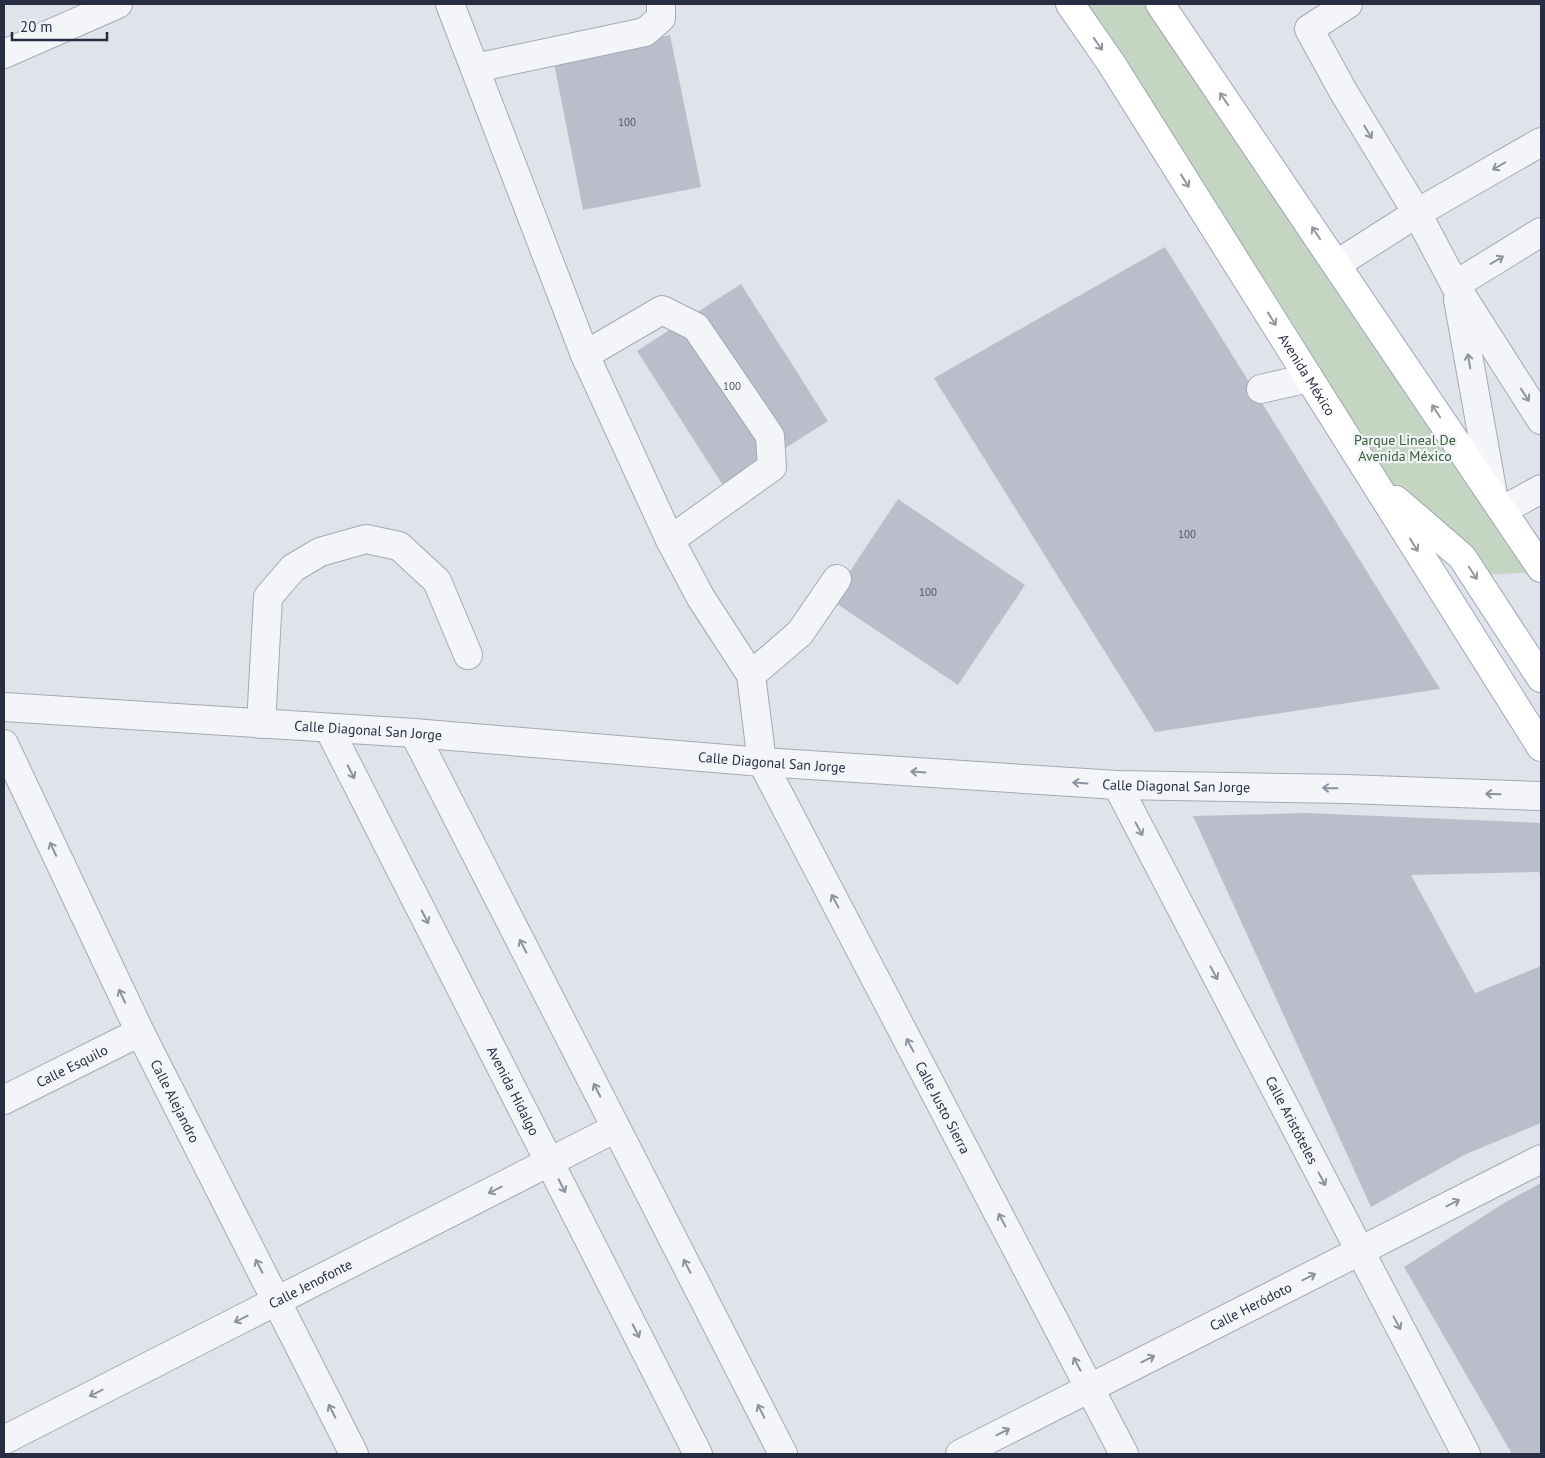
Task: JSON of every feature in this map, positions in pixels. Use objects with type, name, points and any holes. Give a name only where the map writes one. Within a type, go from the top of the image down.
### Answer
[{"type":"main road","name":"Avenida México","points":[[1070,4],[1111,63],[1541,748]]},
{"type":"main road","points":[[1160,4],[1541,568]]},
{"type":"main road","points":[[1374,481],[1462,557],[1541,678]]},
{"type":"street","points":[[4,54],[118,4]]},
{"type":"street","points":[[450,4],[585,355],[670,540],[701,598],[751,676],[762,762]]},
{"type":"street","points":[[475,68],[645,32],[661,18],[660,4]]},
{"type":"street","points":[[1348,4],[1309,29],[1343,91],[1417,213],[1455,285],[1541,420]]},
{"type":"street","points":[[1337,264],[1417,213],[1541,142]]},
{"type":"street","points":[[1455,285],[1541,232]]},
{"type":"street","points":[[1455,285],[1498,502],[1541,489]]},
{"type":"street","points":[[585,355],[662,310],[696,327],[770,436],[772,466],[670,540]]},
{"type":"street","points":[[1261,388],[1309,378]]},
{"type":"street","points":[[261,724],[268,597],[293,568],[320,552],[366,539],[399,546],[437,581],[468,655]]},
{"type":"street","points":[[751,676],[800,633],[837,579]]},
{"type":"street","name":"Calle Diagonal San Jorge","points":[[4,707],[414,733],[762,762],[1117,786],[1346,789],[1541,796]]},
{"type":"street","name":"Avenida Hidalgo","points":[[329,729],[698,1454]]},
{"type":"street","points":[[414,733],[783,1454]]},
{"type":"street","name":"Calle Alejandro","points":[[4,744],[140,1032],[354,1454]]},
{"type":"street","name":"Calle Justo Sierra","points":[[762,762],[1124,1454]]},
{"type":"street","name":"Calle Aristóteles","points":[[1117,786],[1466,1454]]},
{"type":"street","name":"Calle Esquilo","points":[[4,1100],[140,1032]]},
{"type":"street","name":"Calle Jenofonte","points":[[10,1444],[277,1301],[616,1128]]},
{"type":"street","name":"Calle Heródoto","points":[[960,1454],[1541,1159]]},
{"type":"green space","name":"Parque Lineal De Avenida México","points":[[1078,4],[1148,4],[1535,572],[1485,575],[1377,472]]},
{"type":"building","points":[[670,35],[701,187],[583,210],[553,58]]},
{"type":"building","points":[[1165,247],[1440,689],[1155,732],[934,378]]},
{"type":"building","points":[[741,284],[828,421],[724,487],[637,351]]},
{"type":"building","points":[[898,499],[1025,585],[958,685],[831,600]]},
{"type":"building","points":[[1306,813],[1541,823],[1541,877],[1539,872],[1411,875],[1475,993],[1541,966],[1541,1123],[1466,1154],[1371,1207],[1193,816]]},
{"type":"building","points":[[1541,1183],[1541,1454],[1512,1454],[1404,1267],[1504,1203]]}]
